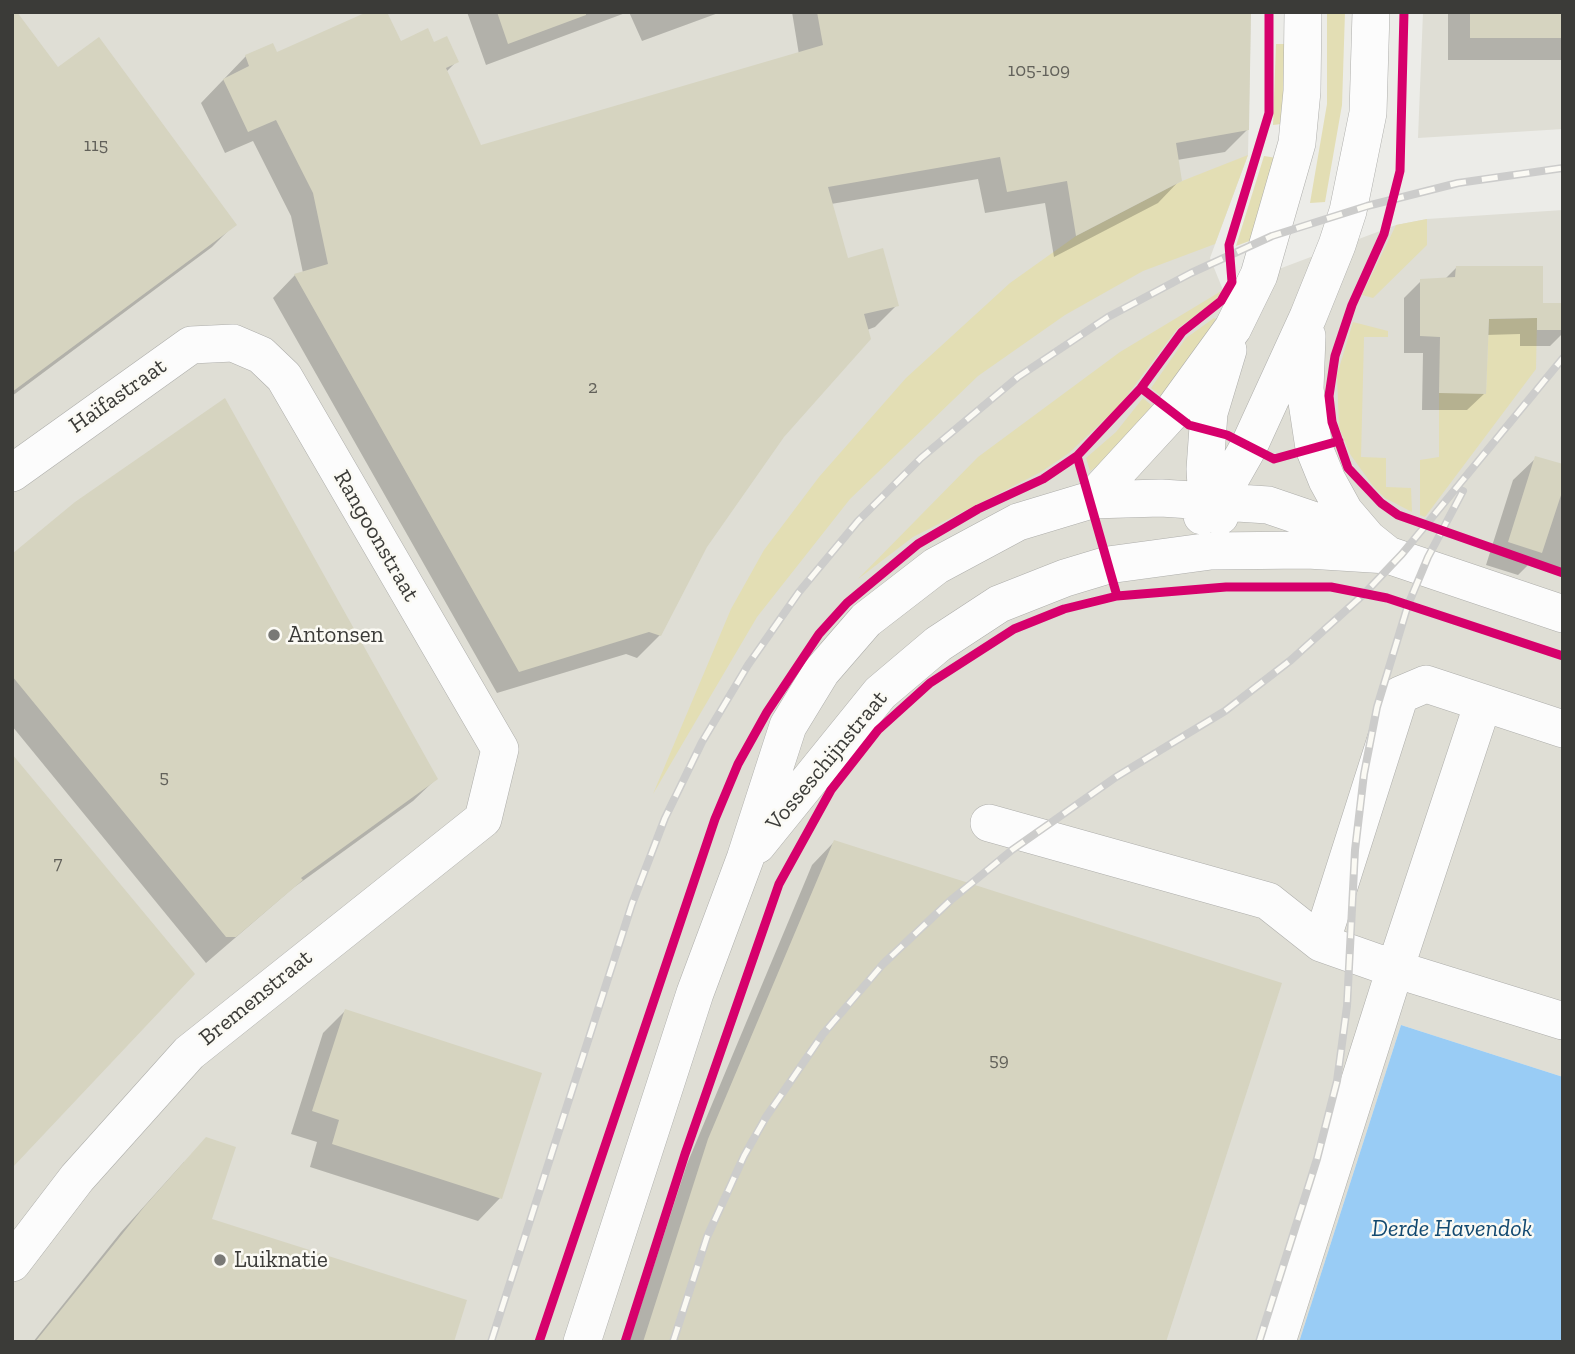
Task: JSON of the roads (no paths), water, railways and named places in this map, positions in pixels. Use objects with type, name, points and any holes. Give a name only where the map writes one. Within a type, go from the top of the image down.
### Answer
[{"type":"street","points":[[1091,500],[1172,412],[1233,328],[1259,275],[1297,144],[1302,91],[1303,12]]},
{"type":"street","points":[[1108,565],[1173,547],[1188,535],[1249,446],[1313,305],[1348,211],[1368,113],[1371,12]]},
{"type":"street","points":[[1259,275],[1313,305]]},
{"type":"street","points":[[1313,305],[1305,389],[1314,448],[1326,480],[1344,511],[1378,547]]},
{"type":"street","points":[[1233,328],[1209,413],[1205,469],[1212,503],[1227,527],[1262,553]]},
{"type":"street","name":"Haïfastraat","points":[[12,473],[191,345],[233,343]]},
{"type":"street","name":"Rangoonstraat","points":[[233,343],[261,355],[284,377],[500,749]]},
{"type":"street","name":"Vosseschijnstraat","points":[[582,1342],[695,993],[745,859],[788,726],[821,672],[866,620],[936,566],[1018,522],[1091,500],[1161,498],[1212,503],[1238,501],[1268,505],[1563,614]]},
{"type":"street","name":"Vosseschijnstraat","points":[[745,859],[880,693],[938,644],[999,604],[1065,578],[1108,565],[1211,551],[1262,553],[1378,547]]},
{"type":"street","points":[[1321,943],[1400,695],[1426,684],[1563,729]]},
{"type":"street","points":[[1277,1342],[1395,969],[1483,703]]},
{"type":"street","name":"Bremenstraat","points":[[12,1263],[77,1178],[188,1053],[483,819],[500,749]]},
{"type":"street","points":[[989,823],[1268,901],[1321,943],[1563,1021]]},
{"type":"water","name":"Derde Havendok","points":[[1401,1025],[1563,1077],[1563,1342],[1299,1342]]},
{"type":"railway","points":[[491,1342],[632,904],[665,818],[702,742],[748,665],[799,592],[858,521],[921,458],[1018,377],[1108,317],[1191,273],[1272,236],[1367,206],[1458,183],[1563,168]]},
{"type":"railway","points":[[673,1342],[707,1237],[744,1156],[766,1117],[823,1034],[883,964],[951,900],[1012,850],[1116,777],[1225,711],[1291,660],[1364,594],[1402,554],[1563,358]]},
{"type":"railway","points":[[1259,1342],[1317,1159],[1337,1081],[1347,1006],[1355,850],[1364,774],[1377,707],[1408,605],[1428,557],[1463,491]]},
{"type":"place","name":"Antonsen","points":[[274,635]]},
{"type":"place","name":"Luiknatie","points":[[220,1260]]}]
